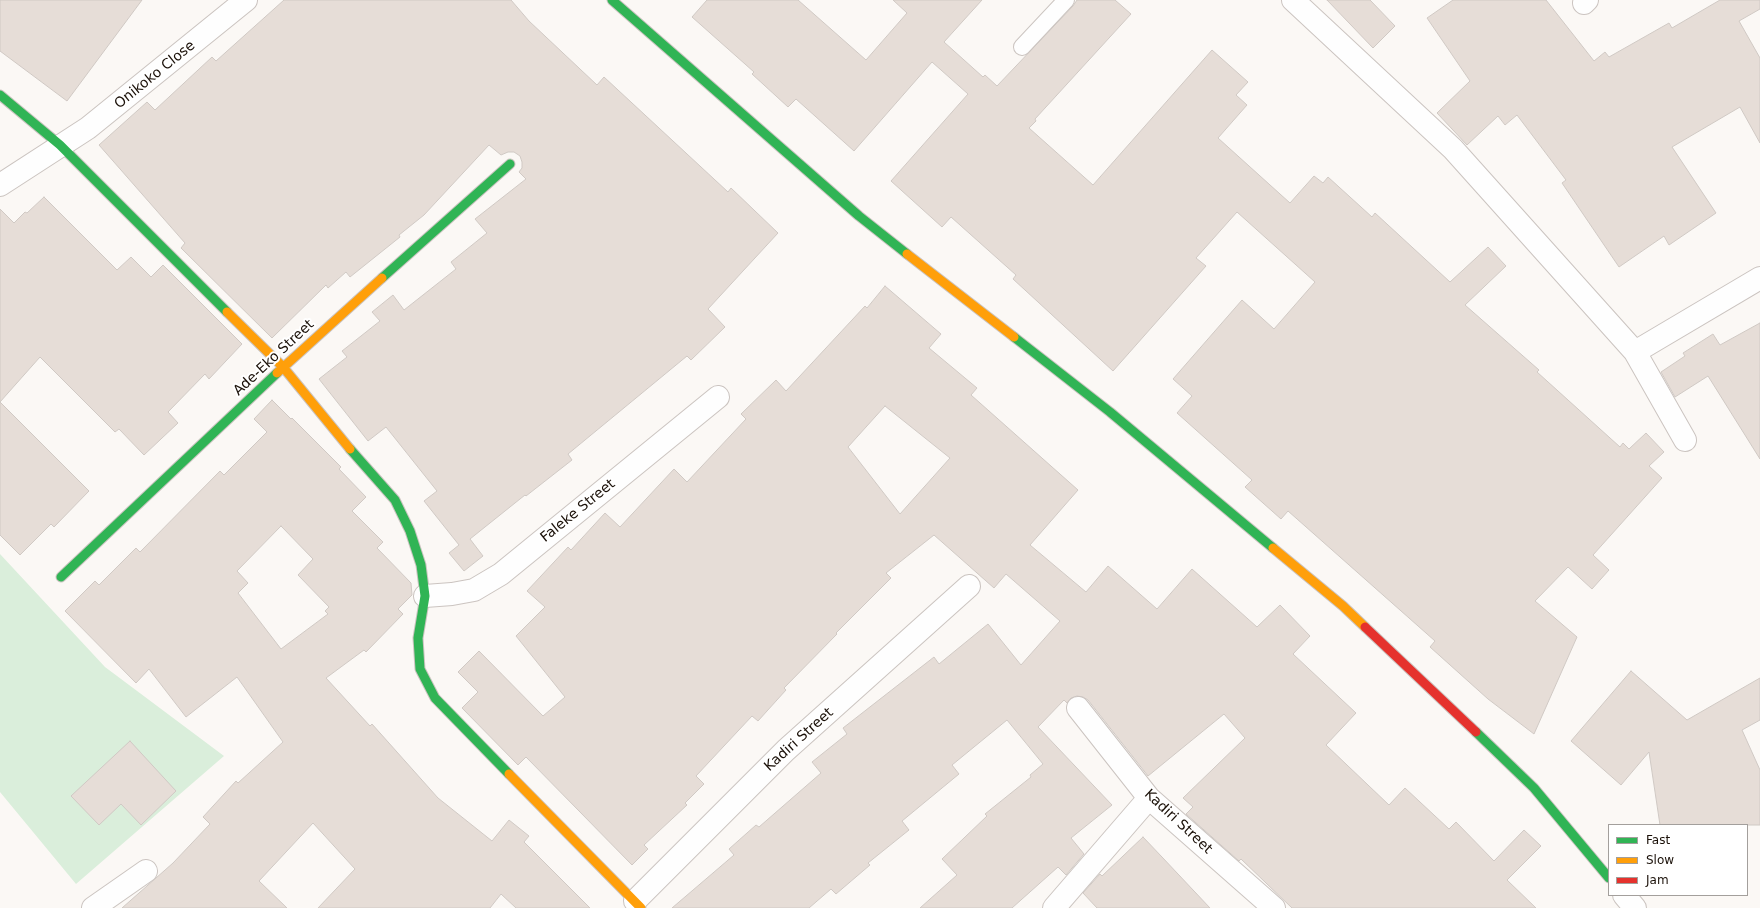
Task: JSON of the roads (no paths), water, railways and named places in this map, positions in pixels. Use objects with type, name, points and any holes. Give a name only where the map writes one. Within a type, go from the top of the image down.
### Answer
[{"type":"street","name":"Onikoko Close","points":[[0,185],[88,128],[246,0]]},
{"type":"street","points":[[612,0],[859,216],[1110,412],[1343,606],[1534,788],[1608,877]]},
{"type":"street","points":[[1293,0],[1452,149],[1636,352],[1685,440]]},
{"type":"street","points":[[0,95],[60,145],[283,367],[323,417],[395,500],[410,531],[421,564],[425,596],[418,638],[420,669],[435,698],[638,905]]},
{"type":"street","name":"Ade-Eko Street","points":[[61,577],[283,367],[510,164]]},
{"type":"street","points":[[1636,352],[1760,278]]},
{"type":"street","name":"Faleke Street","points":[[425,596],[452,594],[474,590],[501,574],[718,397]]},
{"type":"street","name":"Kadiri Street","points":[[638,905],[786,750],[969,586]]},
{"type":"street","name":"Kadiri Street","points":[[1078,708],[1149,798],[1274,908]]},
{"type":"street","points":[[1054,908],[1149,798]]},
{"type":"street","points":[[93,908],[146,871]]},
{"type":"street","points":[[1625,896],[1635,908]]},
{"type":"lane","points":[[1022,47],[1066,0]]}]
